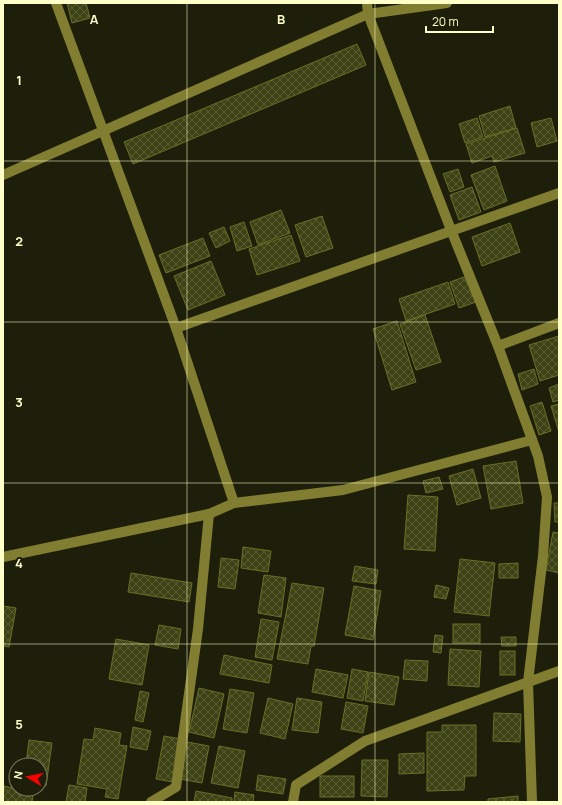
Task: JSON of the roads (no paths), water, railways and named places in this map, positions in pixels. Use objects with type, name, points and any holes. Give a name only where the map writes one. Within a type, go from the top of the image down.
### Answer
[{"type":"street","points":[[56,3],[176,328],[234,504]]},
{"type":"street","points":[[367,3],[368,14],[451,230],[498,346],[538,456],[547,497],[544,556],[528,682],[532,802]]},
{"type":"street","points":[[3,175],[368,14],[447,3]]},
{"type":"street","points":[[176,328],[451,230],[559,194]]},
{"type":"street","points":[[498,346],[559,323]]},
{"type":"street","points":[[3,557],[209,514],[234,504],[343,490],[532,440]]},
{"type":"street","points":[[151,802],[176,787],[198,630],[209,514]]},
{"type":"street","points":[[293,802],[296,785],[365,741],[559,671]]}]
